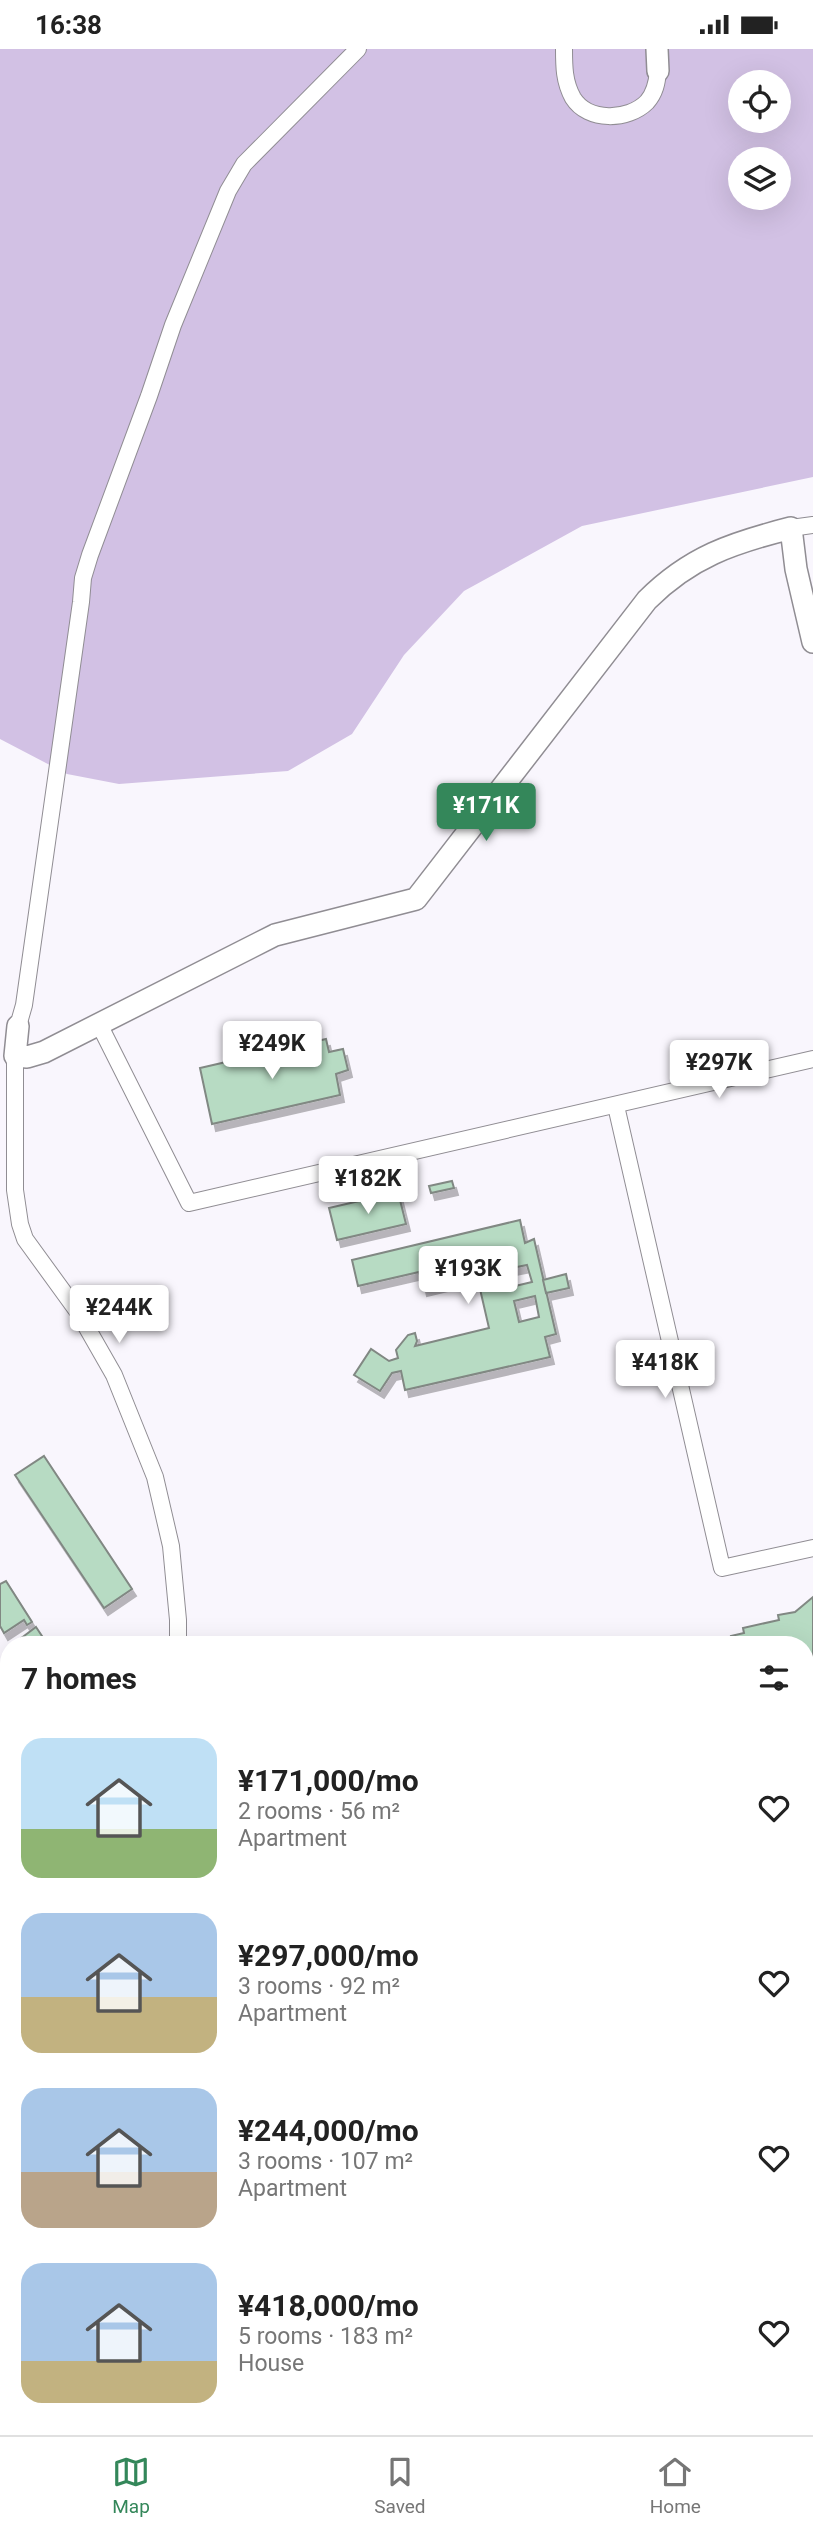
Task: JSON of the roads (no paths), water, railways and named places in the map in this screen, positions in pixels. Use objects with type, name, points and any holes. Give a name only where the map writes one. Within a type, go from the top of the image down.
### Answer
[{"type":"street","points":[[178,1636],[171,1546],[158,1489],[147,1456],[114,1375],[78,1312],[25,1239],[20,1224],[15,1190],[15,1056],[18,1027],[24,1005],[83,578],[90,555],[173,325],[228,191],[244,164],[358,49]]},
{"type":"street","points":[[564,49],[565,78],[570,92],[582,108],[606,116],[621,116],[648,101],[656,87],[657,49]]},
{"type":"street","points":[[15,1056],[27,1057],[44,1052],[275,935],[416,899],[647,600],[660,587],[682,570],[731,544],[790,528],[813,525]]},
{"type":"street","points":[[790,528],[796,569],[813,642]]},
{"type":"street","points":[[99,1024],[190,1203],[813,1059]]},
{"type":"street","points":[[617,1105],[722,1569],[813,1548]]}]
